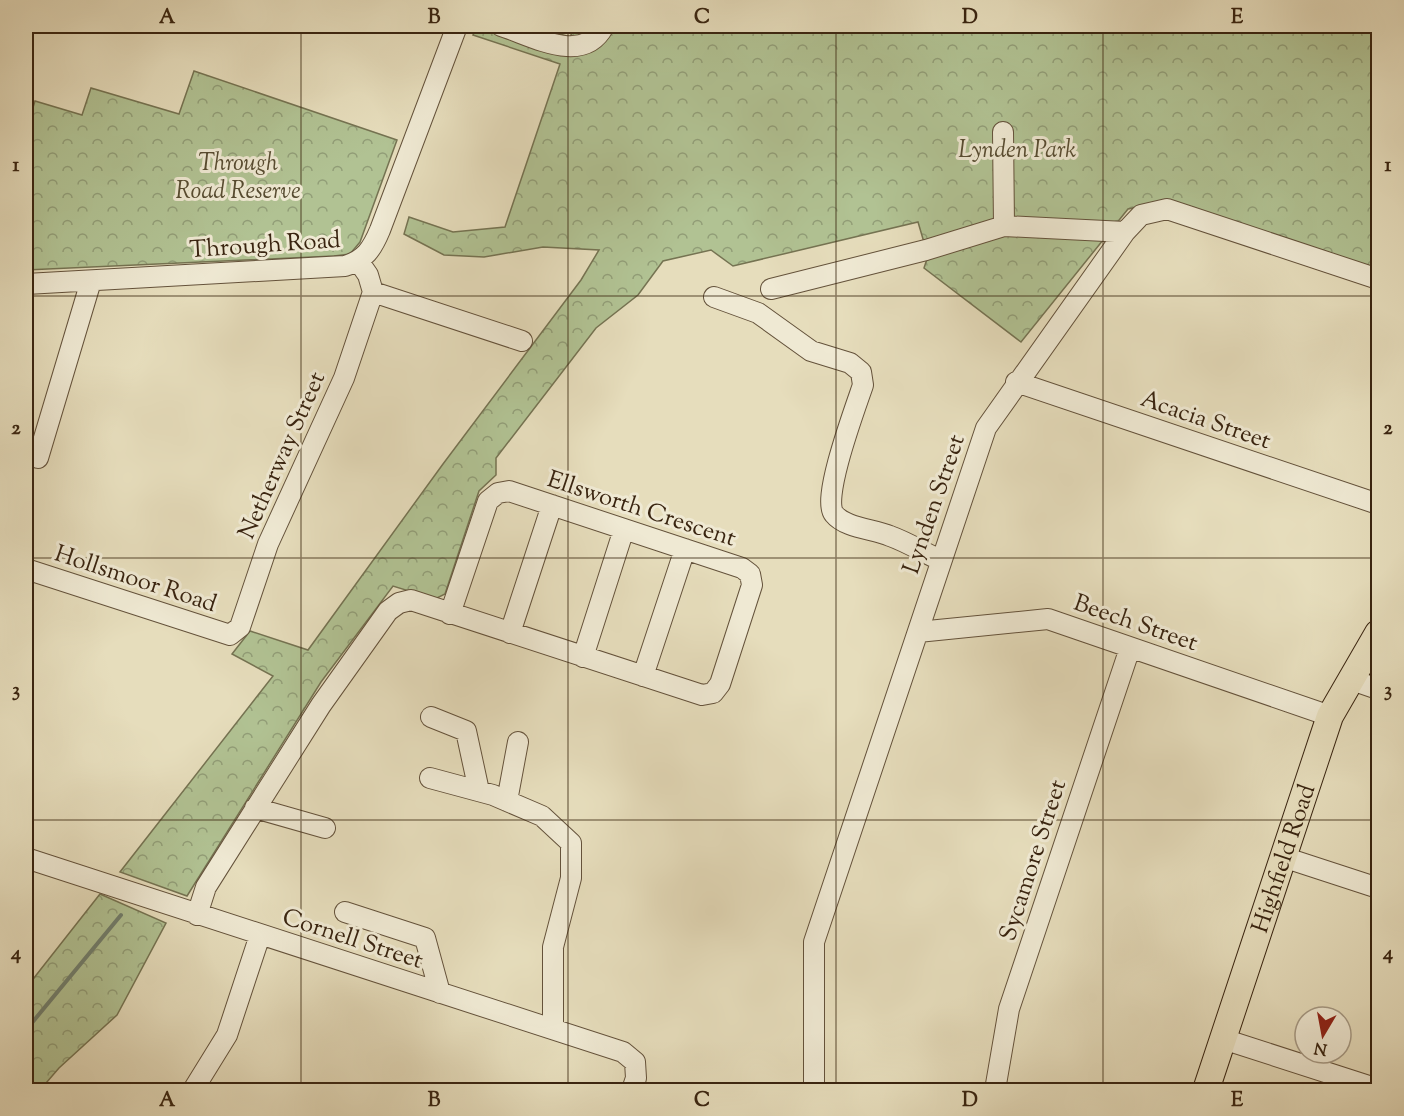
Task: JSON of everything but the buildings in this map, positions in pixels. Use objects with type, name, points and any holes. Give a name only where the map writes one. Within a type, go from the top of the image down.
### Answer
[{"type":"main road","name":"Highfield Road","points":[[1206,1090],[1330,716],[1349,679],[1378,633]]},
{"type":"street","name":"Through Road","points":[[26,284],[345,266],[359,262],[371,250],[380,230],[457,26]]},
{"type":"street","points":[[501,26],[576,48],[591,43],[604,26]]},
{"type":"street","points":[[1003,132],[1004,226]]},
{"type":"street","name":"Lynden Street","points":[[814,1090],[814,942],[986,428],[1016,382],[1125,232],[1141,215],[1167,209],[1378,279]]},
{"type":"street","points":[[771,289],[926,250],[1004,226],[1125,232]]},
{"type":"street","points":[[359,262],[368,275],[373,292],[522,341]]},
{"type":"street","points":[[38,458],[92,280]]},
{"type":"street","name":"Netherway Street","points":[[230,635],[240,627],[268,544],[344,378],[373,292]]},
{"type":"street","points":[[714,297],[758,313],[811,351],[850,363],[861,372],[863,385],[839,460],[830,504],[832,513],[841,520],[890,536],[940,560]]},
{"type":"street","name":"Acacia Street","points":[[1016,382],[1378,504]]},
{"type":"street","name":"Ellsworth Crescent","points":[[196,915],[206,887],[321,705],[388,611],[399,603],[411,600],[450,614],[702,695],[713,693],[720,684],[752,585],[750,574],[742,568],[509,491],[498,493],[488,501],[450,614]]},
{"type":"street","points":[[510,633],[552,505]]},
{"type":"street","points":[[583,657],[624,529]]},
{"type":"street","points":[[643,676],[685,549]]},
{"type":"street","name":"Hollsmoor Road","points":[[26,569],[230,635]]},
{"type":"street","name":"Beech Street","points":[[918,632],[1048,619],[1330,716]]},
{"type":"street","name":"Sycamore Street","points":[[995,1090],[1009,1009],[1130,648]]},
{"type":"street","points":[[1349,679],[1378,689]]},
{"type":"street","points":[[430,717],[466,731],[479,791]]},
{"type":"street","points":[[507,801],[518,742]]},
{"type":"street","points":[[430,778],[479,791],[542,816],[571,843],[571,878],[553,947],[553,1029]]},
{"type":"street","points":[[255,808],[324,828]]},
{"type":"street","points":[[1283,857],[1378,888]]},
{"type":"street","name":"Cornell Street","points":[[26,858],[623,1052],[635,1062],[636,1077],[632,1090]]},
{"type":"street","points":[[345,912],[425,938],[440,993]]},
{"type":"street","points":[[193,1090],[228,1035],[260,935]]},
{"type":"street","points":[[1223,1039],[1378,1089]]},
{"type":"green space","name":"Lynden Park","points":[[477,26],[534,26],[570,37],[575,26],[1378,26],[1378,270],[1165,202],[1128,209],[1021,342],[924,268],[928,256],[918,222],[733,266],[711,250],[663,261],[638,295],[596,328],[496,458],[496,475],[479,491],[445,594],[435,599],[393,586],[321,682],[187,896],[120,872],[273,676],[232,654],[250,631],[308,650],[443,464],[581,280],[599,250],[543,247],[484,257],[444,255],[404,234],[409,217],[453,232],[505,227],[560,64],[473,35]]},
{"type":"green space","name":"Through Road Reserve","points":[[194,71],[397,140],[360,242],[350,254],[26,270],[26,130],[35,101],[82,115],[91,88],[179,114]]},
{"type":"green space","points":[[100,894],[166,923],[117,1015],[59,1068],[40,1090],[26,1090],[26,988]]},
{"type":"waterway","points":[[26,1030],[121,915]]}]
